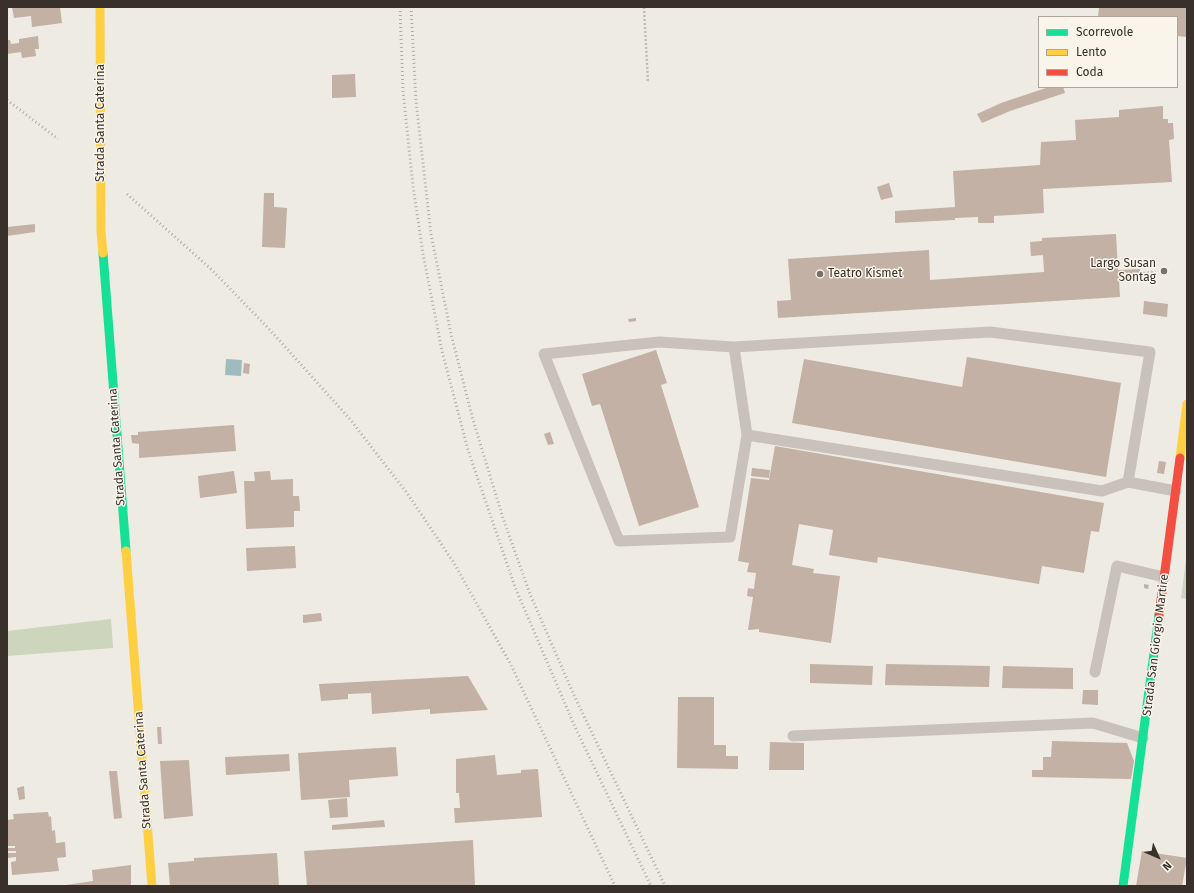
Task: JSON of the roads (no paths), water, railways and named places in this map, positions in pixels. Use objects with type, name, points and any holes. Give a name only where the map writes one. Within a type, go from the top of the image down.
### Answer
[{"type":"street","name":"Strada Santa Caterina","points":[[100,7],[101,232],[152,886]]},
{"type":"street","name":"Strada San Giorgio Martire","points":[[1123,886],[1144,738],[1187,404]]},
{"type":"lane","points":[[734,347],[747,435],[730,537],[619,540],[544,354],[659,342],[734,347],[990,332],[1150,352],[1128,482]]},
{"type":"lane","points":[[747,435],[1102,491],[1128,482],[1176,491]]},
{"type":"lane","points":[[1096,672],[1117,566],[1164,577]]},
{"type":"lane","points":[[793,736],[1093,723],[1144,738]]},
{"type":"water","points":[[226,359],[242,360],[241,376],[225,375]]},
{"type":"railway","points":[[400,7],[403,91],[413,186],[423,254],[442,351],[468,450],[515,587],[575,727],[651,886]]},
{"type":"railway","points":[[411,7],[416,101],[431,234],[451,334],[473,420],[503,518],[530,594],[573,693],[665,886]]},
{"type":"railway","points":[[7,100],[58,139]]},
{"type":"railway","points":[[127,194],[212,270],[270,330],[349,418],[407,493],[454,563],[511,665],[615,886]]},
{"type":"place","name":"Largo Susan Sontag","points":[[1164,271]]},
{"type":"place","name":"Teatro Kismet","points":[[820,274]]}]
